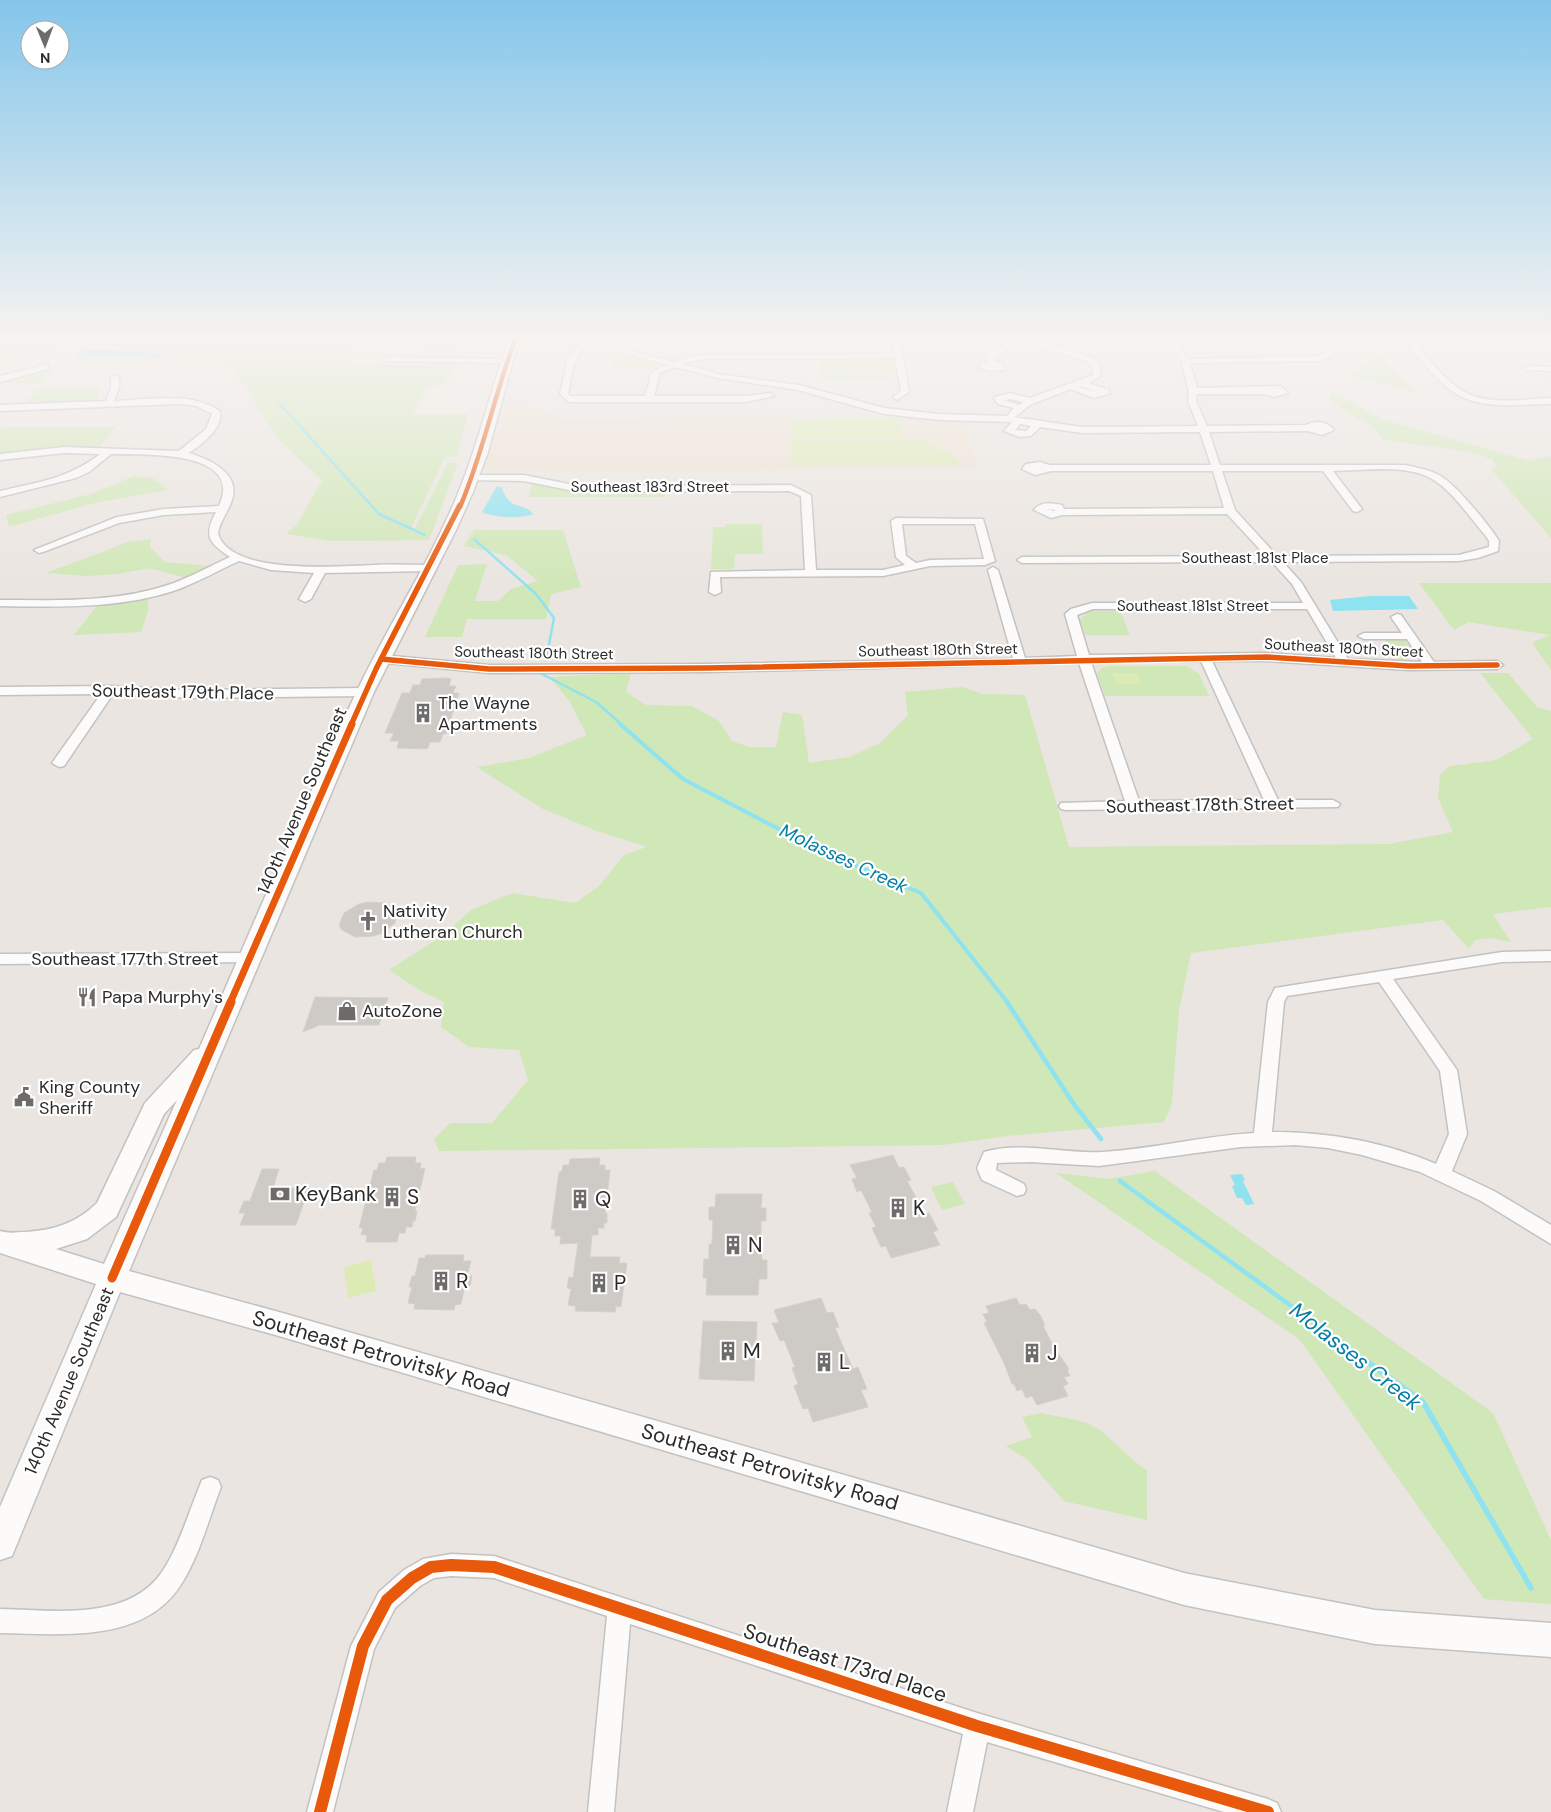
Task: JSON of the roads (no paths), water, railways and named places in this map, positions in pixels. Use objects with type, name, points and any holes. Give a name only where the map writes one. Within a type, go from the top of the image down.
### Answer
[{"type":"main road","name":"140th Avenue Southeast","points":[[0,1546],[112,1278],[365,692],[450,528],[471,478],[488,420]]},
{"type":"main road","points":[[3,1243],[65,1238],[98,1220],[107,1210],[154,1109],[214,1043]]},
{"type":"main road","name":"Southeast Petrovitsky Road","points":[[3,1243],[112,1278],[279,1324],[1184,1589],[1374,1627],[1551,1640]]},
{"type":"street","points":[[181,454],[197,444],[217,420]]},
{"type":"street","points":[[1001,420],[1082,430],[1309,428]]},
{"type":"street","points":[[1014,420],[1009,431],[1014,434],[1028,434],[1037,424]]},
{"type":"street","points":[[1200,420],[1230,511],[1296,582],[1343,660]]},
{"type":"street","points":[[0,457],[64,450],[181,454],[204,461],[223,477],[229,492],[213,530],[213,537],[219,546],[237,558],[261,565],[367,573],[427,570]]},
{"type":"street","points":[[0,494],[74,476],[86,470],[110,451]]},
{"type":"street","name":"Southeast 181st Place","points":[[1022,560],[1460,558],[1487,553],[1494,549],[1494,541],[1489,532],[1442,481],[1420,471],[1391,466],[1325,467]]},
{"type":"street","points":[[1048,468],[1325,467],[1357,510]]},
{"type":"street","name":"Southeast 183rd Street","points":[[471,478],[524,478],[579,489],[673,492],[782,487],[800,490],[806,495],[812,573]]},
{"type":"street","points":[[39,550],[118,520],[164,512],[222,509]]},
{"type":"street","points":[[1061,512],[1230,511]]},
{"type":"street","points":[[913,566],[901,556],[896,521],[979,521],[1020,662]]},
{"type":"street","points":[[0,603],[98,603],[123,599],[176,586],[237,558]]},
{"type":"street","points":[[715,592],[715,574],[883,573],[930,563],[992,565]]},
{"type":"street","points":[[305,599],[321,570]]},
{"type":"street","name":"Southeast 181st Street","points":[[1084,659],[1070,619],[1075,611],[1092,606],[1311,606]]},
{"type":"street","name":"Southeast 180th Street","points":[[1397,617],[1431,666]]},
{"type":"street","points":[[1364,636],[1410,636]]},
{"type":"street","points":[[1205,658],[1273,804]]},
{"type":"street","name":"Southeast 180th Street","points":[[381,659],[410,659],[461,668],[489,669],[1205,658],[1343,660],[1431,666],[1497,665]]},
{"type":"street","points":[[1084,659],[1133,805]]},
{"type":"street","points":[[59,763],[110,690]]},
{"type":"street","name":"Southeast 179th Place","points":[[0,691],[110,690],[191,694],[365,692]]},
{"type":"street","name":"Southeast 178th Street","points":[[1066,806],[1333,804]]},
{"type":"street","points":[[1262,1138],[1276,1002],[1281,992],[1502,957],[1551,956]]},
{"type":"street","name":"Southeast 177th Street","points":[[0,959],[251,958]]},
{"type":"street","points":[[1382,975],[1448,1070],[1458,1134],[1442,1173]]},
{"type":"street","points":[[1017,1189],[989,1175],[986,1168],[990,1157],[1099,1159],[1262,1138],[1346,1146],[1403,1160],[1442,1173],[1488,1195],[1551,1236]]},
{"type":"street","points":[[0,1621],[99,1620],[135,1611],[146,1605],[165,1589],[175,1574],[210,1487]]},
{"type":"street","name":"Southeast 173rd Place","points":[[320,1812],[364,1646],[387,1600],[412,1578],[431,1567],[475,1565],[494,1567],[978,1726],[1262,1812]]},
{"type":"street","points":[[601,1812],[620,1607]]},
{"type":"street","points":[[960,1812],[978,1726]]},
{"type":"water","points":[[497,486],[502,488],[509,501],[529,510],[533,514],[522,517],[508,517],[494,516],[482,512]]},
{"type":"water","points":[[1370,596],[1409,596],[1418,609],[1333,611],[1330,600]]},
{"type":"water","points":[[1242,1174],[1245,1180],[1243,1181],[1254,1204],[1246,1205],[1242,1198],[1237,1198],[1232,1186],[1235,1185],[1230,1175]]},
{"type":"waterway","name":"Molasses Creek","points":[[294,420],[379,514],[425,535]]},
{"type":"waterway","name":"Molasses Creek","points":[[474,539],[536,594],[554,618],[546,660]]},
{"type":"waterway","name":"Molasses Creek","points":[[540,673],[596,702],[622,725]]},
{"type":"waterway","name":"Molasses Creek","points":[[620,724],[683,779],[821,851],[921,893],[1008,1003]]},
{"type":"waterway","name":"Molasses Creek","points":[[1007,1002],[1073,1103],[1101,1139]]},
{"type":"waterway","name":"Molasses Creek","points":[[1120,1181],[1364,1359]]},
{"type":"waterway","name":"Molasses Creek","points":[[1362,1358],[1423,1402],[1531,1588]]},
{"type":"place","name":"The Wayne Apartments","points":[[423,713]]},
{"type":"place","name":"Nativity Lutheran Church","points":[[368,921]]},
{"type":"place","name":"Papa Murphy's","points":[[87,997]]},
{"type":"place","name":"AutoZone","points":[[347,1011]]},
{"type":"place","name":"King County Sheriff","points":[[24,1097]]},
{"type":"place","name":"KeyBank","points":[[280,1194]]},
{"type":"place","name":"S","points":[[392,1197]]},
{"type":"place","name":"Q","points":[[580,1199]]},
{"type":"place","name":"K","points":[[898,1208]]},
{"type":"place","name":"N","points":[[733,1245]]},
{"type":"place","name":"R","points":[[441,1281]]},
{"type":"place","name":"P","points":[[599,1283]]},
{"type":"place","name":"M","points":[[728,1351]]},
{"type":"place","name":"J","points":[[1032,1353]]},
{"type":"place","name":"L","points":[[824,1362]]}]
